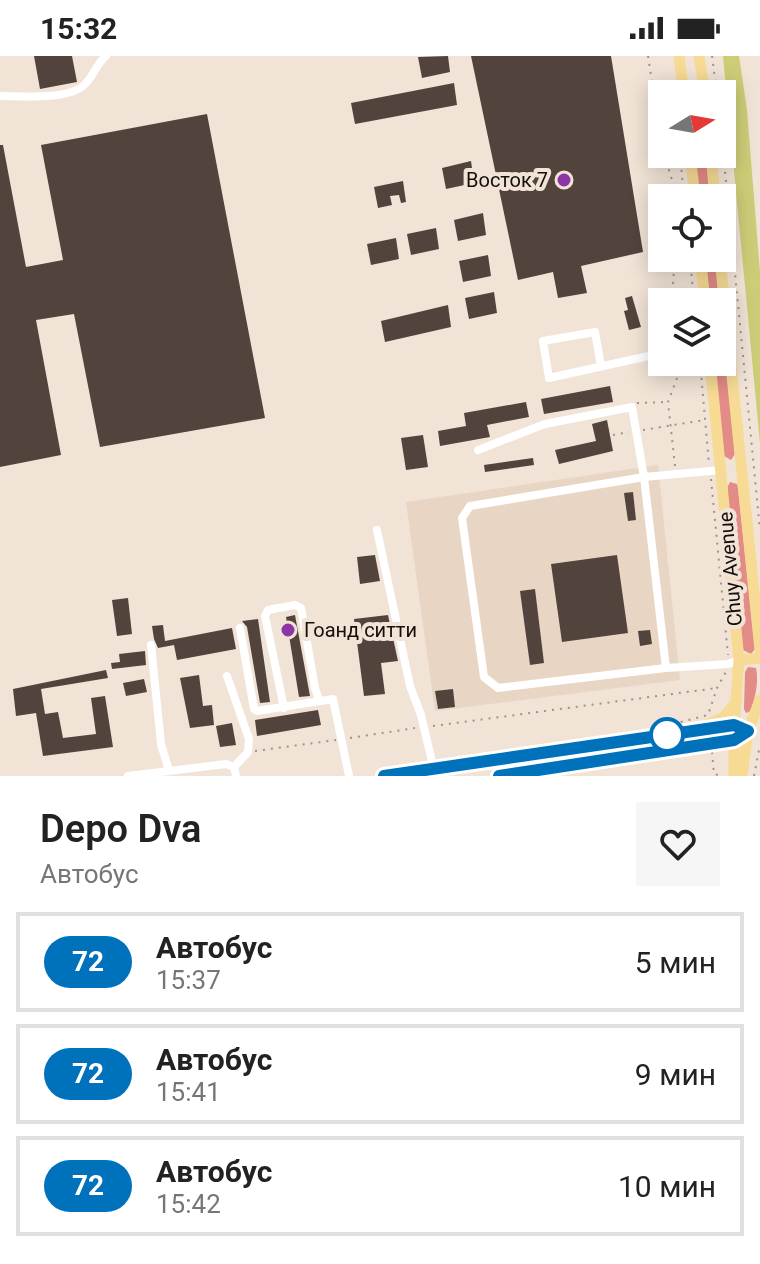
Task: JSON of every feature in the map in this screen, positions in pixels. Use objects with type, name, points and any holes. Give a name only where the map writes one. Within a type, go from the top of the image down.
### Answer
[{"type":"main road","points":[[682,80],[680,60],[700,58],[703,80]]},
{"type":"main road","name":"Chuy Avenue","points":[[711,376],[715,470],[737,701],[734,770]]},
{"type":"main road","name":"Chuy Avenue","points":[[731,376],[760,650]]},
{"type":"main road","points":[[715,470],[741,468]]},
{"type":"main road","points":[[734,662],[760,658]]},
{"type":"main road","points":[[742,776],[748,731],[760,700]]},
{"type":"main road","points":[[737,701],[744,716],[756,714]]},
{"type":"main road","points":[[696,731],[724,717],[737,701]]},
{"type":"main road","points":[[384,776],[734,725],[748,731]]},
{"type":"main road","points":[[499,776],[734,740],[748,731]]},
{"type":"main road","points":[[697,745],[718,750],[734,770]]},
{"type":"lane","points":[[0,96],[35,97],[71,92],[83,86],[106,56]]},
{"type":"lane","points":[[601,366],[595,332],[543,341],[549,378],[648,356]]},
{"type":"lane","points":[[478,450],[545,424],[632,407],[644,477],[666,668]]},
{"type":"lane","points":[[715,470],[644,477],[470,506],[462,518],[484,677],[498,688],[734,662]]},
{"type":"lane","points":[[377,530],[410,686],[434,770]]},
{"type":"lane","points":[[284,708],[265,616],[268,610],[295,605],[301,608],[319,700]]},
{"type":"lane","points":[[240,628],[254,709],[284,708],[330,699],[335,702],[349,776]]},
{"type":"lane","points":[[151,645],[161,744],[169,771]]},
{"type":"lane","points":[[128,776],[226,764],[235,772],[248,752],[249,739],[227,676]]},
{"type":"path","points":[[648,56],[652,80]]},
{"type":"path","points":[[712,56],[715,80]]},
{"type":"path","points":[[725,168],[760,530]]},
{"type":"path","points":[[676,474],[668,402],[678,376]]},
{"type":"path","points":[[666,726],[708,715],[717,688],[734,662],[715,470],[705,420],[701,376]]},
{"type":"path","points":[[632,407],[637,403],[668,402]]},
{"type":"path","points":[[613,435],[705,420]]},
{"type":"path","points":[[248,752],[717,688]]},
{"type":"path","points":[[760,745],[754,775],[760,774]]},
{"type":"path","points":[[712,754],[714,774],[723,776]]},
{"type":"shaded area","points":[[723,56],[739,56],[747,110],[760,272],[760,443],[734,168],[736,80],[725,80]]},
{"type":"shaded area","points":[[696,168],[707,168],[709,184],[698,184]]},
{"type":"shaded area","points":[[707,272],[716,272],[718,288],[709,288]]},
{"type":"shaded area","points":[[716,376],[727,376],[735,454],[731,460],[724,456]]},
{"type":"shaded area","points":[[658,465],[680,680],[435,711],[406,502]]},
{"type":"shaded area","points":[[730,482],[737,484],[738,488],[755,649],[751,654],[743,650],[727,488]]},
{"type":"shaded area","points":[[748,667],[756,668],[757,679],[751,711],[746,713],[745,672]]},
{"type":"building","points":[[34,56],[72,56],[77,82],[40,89]]},
{"type":"building","points":[[448,56],[450,72],[422,78],[418,57]]},
{"type":"building","name":"Восток 7","points":[[471,56],[611,56],[643,252],[581,266],[587,293],[558,298],[553,272],[518,280]]},
{"type":"building","points":[[454,83],[457,105],[355,124],[351,103]]},
{"type":"building","points":[[207,114],[265,418],[100,447],[74,314],[36,320],[61,455],[0,467],[0,145],[3,145],[26,267],[63,260],[41,145]]},
{"type":"building","points":[[471,161],[474,183],[446,189],[442,168]]},
{"type":"building","points":[[403,181],[406,202],[401,203],[399,195],[390,196],[392,205],[378,208],[374,187]]},
{"type":"building","points":[[483,213],[486,235],[458,241],[454,220]]},
{"type":"building","points":[[436,228],[439,249],[411,255],[407,234]]},
{"type":"building","points":[[396,238],[399,259],[371,265],[367,244]]},
{"type":"building","points":[[488,255],[491,276],[463,282],[459,261]]},
{"type":"building","points":[[494,292],[497,313],[469,319],[465,298]]},
{"type":"building","points":[[632,296],[641,327],[629,330],[624,311],[628,310],[625,298]]},
{"type":"building","points":[[448,305],[451,327],[385,342],[381,321]]},
{"type":"building","points":[[610,386],[613,402],[544,414],[541,399]]},
{"type":"building","points":[[526,402],[529,417],[487,425],[490,437],[440,446],[438,431],[466,426],[464,413]]},
{"type":"building","points":[[607,420],[613,451],[559,464],[555,450],[596,441],[592,424]]},
{"type":"building","points":[[423,435],[428,467],[406,470],[401,438]]},
{"type":"building","points":[[533,458],[534,465],[485,472],[484,465]]},
{"type":"building","points":[[633,492],[636,520],[628,521],[624,493]]},
{"type":"building","points":[[375,555],[380,581],[360,584],[357,557]]},
{"type":"building","points":[[617,555],[628,633],[562,642],[551,564]]},
{"type":"building","points":[[535,589],[544,663],[530,665],[520,591]]},
{"type":"building","points":[[128,598],[132,634],[117,636],[112,600]]},
{"type":"building","points":[[295,615],[310,696],[299,697],[286,617]]},
{"type":"building","points":[[388,615],[398,661],[381,663],[385,694],[364,696],[354,619]]},
{"type":"building","points":[[258,619],[270,702],[260,703],[247,627],[242,621]]},
{"type":"building","points":[[163,625],[165,641],[232,628],[236,649],[177,660],[174,645],[158,648],[154,639],[152,626]]},
{"type":"building","points":[[650,630],[652,644],[640,646],[638,631]]},
{"type":"building","points":[[145,651],[146,665],[112,669],[111,663],[120,662],[119,654]]},
{"type":"building","points":[[106,670],[108,678],[41,689],[45,714],[58,712],[63,738],[96,734],[91,698],[105,696],[113,747],[43,756],[36,713],[16,716],[13,689]]},
{"type":"building","points":[[199,675],[203,706],[212,705],[214,725],[190,728],[180,678]]},
{"type":"building","points":[[144,679],[147,692],[126,696],[123,683]]},
{"type":"building","points":[[453,689],[455,707],[438,709],[435,691]]},
{"type":"building","points":[[318,710],[321,725],[257,736],[255,720]]},
{"type":"building","points":[[232,723],[236,745],[220,747],[216,726]]},
{"type":"bus line","name":"72","points":[[384,776],[734,725],[748,731],[734,740],[499,776]]},
{"type":"place","name":"Восток 7","points":[[564,180]]},
{"type":"place","name":"Гоанд ситти","points":[[288,630]]}]
